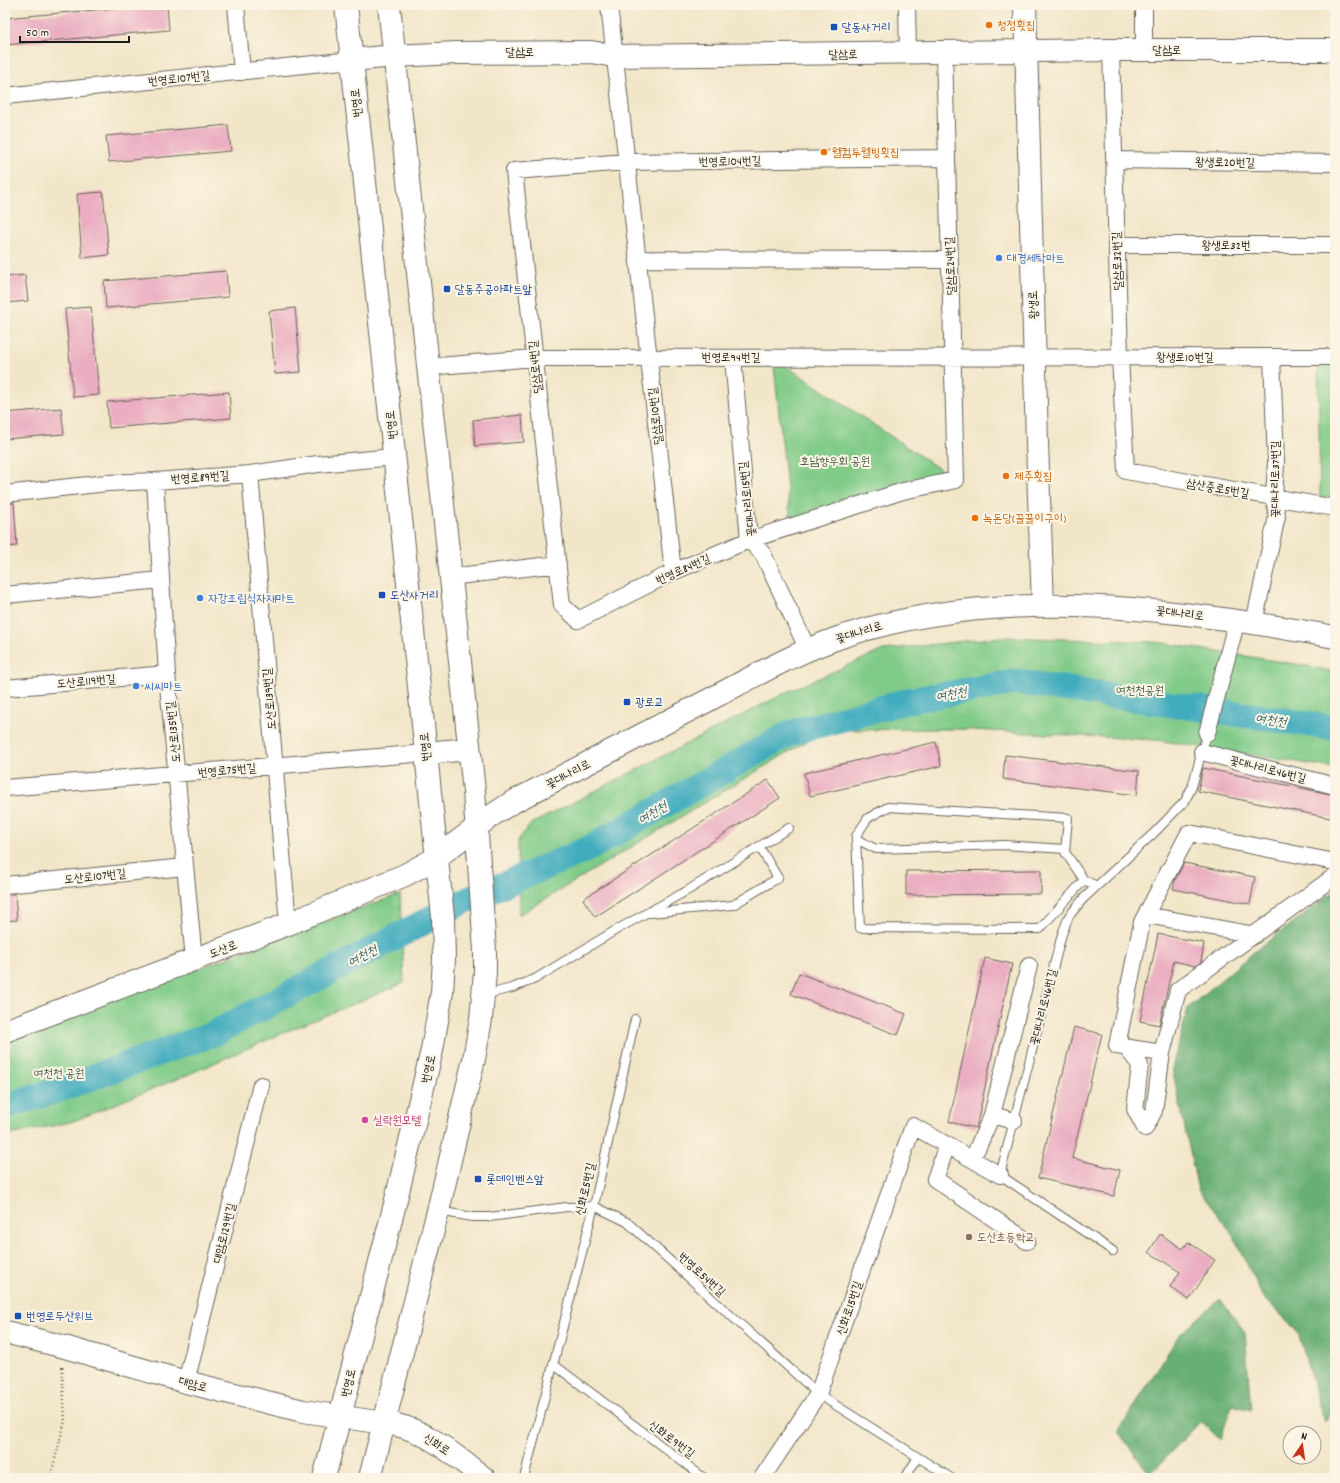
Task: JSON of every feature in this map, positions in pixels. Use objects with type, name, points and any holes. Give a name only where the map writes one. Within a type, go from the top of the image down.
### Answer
[{"type":"main road","name":"번영로","points":[[324,1478],[432,1050],[442,992],[444,959],[443,918],[346,5]]},
{"type":"main road","points":[[370,1478],[438,1211],[474,1059],[481,1018],[484,951],[478,852],[469,749],[389,5]]},
{"type":"main road","name":"왕생로","points":[[1025,5],[1043,606]]},
{"type":"main road","name":"달삼로","points":[[352,60],[457,53],[591,52],[614,56],[1111,50],[1335,50]]},
{"type":"main road","name":"꽃대나리로","points":[[437,866],[476,827],[512,803],[765,670],[808,650],[853,633],[890,623],[937,614],[984,609],[1043,606],[1118,607],[1173,612],[1246,622],[1335,637]]},
{"type":"main road","points":[[426,753],[469,749]]},
{"type":"main road","name":"도산로","points":[[5,1032],[288,924],[405,875],[437,866]]},
{"type":"main road","name":"대암로","points":[[5,1332],[61,1346],[186,1382],[303,1411],[384,1422]]},
{"type":"main road","name":"신화로","points":[[384,1422],[411,1428],[422,1433],[434,1440],[484,1478]]},
{"type":"street","points":[[236,5],[242,72]]},
{"type":"street","name":"달삼로10번길","points":[[609,5],[673,572]]},
{"type":"street","points":[[907,5],[908,53]]},
{"type":"street","points":[[1144,5],[1144,50]]},
{"type":"street","name":"달삼로32번길","points":[[1111,50],[1116,245],[1126,471]]},
{"type":"street","name":"달삼로24번길","points":[[944,52],[956,480]]},
{"type":"street","name":"번영로107번길","points":[[5,96],[352,60]]},
{"type":"street","name":"번영로104번길","points":[[514,171],[626,162],[947,158]]},
{"type":"street","name":"왕생로20번길","points":[[1114,160],[1335,163]]},
{"type":"street","name":"달삼로4번길","points":[[514,171],[558,564]]},
{"type":"street","name":"왕생로32번","points":[[1116,245],[1335,244]]},
{"type":"street","points":[[638,259],[950,260]]},
{"type":"street","name":"꽃대나리로37번길","points":[[1207,733],[1229,652],[1246,622],[1277,516],[1274,498],[1276,462],[1272,357]]},
{"type":"street","name":"왕생로10번길","points":[[1035,358],[1335,357]]},
{"type":"street","name":"번영로94번길","points":[[427,367],[534,358],[1035,358]]},
{"type":"street","name":"꽃대나리로15번길","points":[[733,358],[749,540],[763,554],[808,650]]},
{"type":"street","name":"번영로89번길","points":[[5,494],[107,482],[155,481],[250,474],[318,464],[394,457]]},
{"type":"street","name":"삼산중로5번길","points":[[1126,471],[1335,508]]},
{"type":"street","name":"도산로139번길","points":[[250,474],[288,924]]},
{"type":"street","name":"번영로84번길","points":[[558,564],[562,605],[578,620],[673,572],[749,540],[903,491],[956,480]]},
{"type":"street","name":"도산로135번길","points":[[155,481],[167,674],[194,960]]},
{"type":"street","points":[[450,577],[558,564]]},
{"type":"street","points":[[5,595],[161,580]]},
{"type":"street","name":"도산로119번길","points":[[5,688],[167,674]]},
{"type":"street","name":"꽃대나리로46번길","points":[[1202,752],[1335,786]]},
{"type":"street","name":"번영로75번길","points":[[5,788],[426,753]]},
{"type":"street","points":[[1162,1053],[1117,1046],[1142,922],[1189,833],[1335,862]]},
{"type":"street","name":"도산로107번길","points":[[5,885],[186,867]]},
{"type":"street","points":[[1126,1047],[1140,1065],[1135,1109],[1145,1128],[1154,1111],[1162,1053],[1178,990],[1335,876]]},
{"type":"street","points":[[1146,915],[1255,935]]},
{"type":"street","points":[[977,1149],[992,1115],[1029,966]]},
{"type":"street","name":"대암로129번길","points":[[186,1382],[261,1084]]},
{"type":"street","points":[[992,1115],[1014,1121]]},
{"type":"street","name":"신화로15번길","points":[[762,1478],[818,1394],[913,1126],[947,1145]]},
{"type":"street","points":[[1000,1175],[947,1145],[935,1179],[1026,1241]]},
{"type":"lane","name":"꽃대나리로46번길","points":[[1000,1175],[1062,934],[1069,916],[1083,899],[1155,832],[1185,801],[1192,787],[1207,733]]},
{"type":"lane","points":[[1084,880],[1040,929],[860,928],[856,836],[868,818],[888,807],[1068,818],[1065,852],[1084,880],[1097,886]]},
{"type":"lane","points":[[483,995],[512,988],[535,979],[789,828]]},
{"type":"lane","points":[[856,839],[876,849],[1004,846],[1065,849]]},
{"type":"lane","points":[[646,913],[734,905],[778,878],[760,846]]},
{"type":"lane","name":"신화로5번길","points":[[524,1478],[594,1206],[634,1019]]},
{"type":"lane","points":[[1000,1175],[1113,1251]]},
{"type":"lane","name":"번영로54번길","points":[[438,1211],[472,1217],[483,1217],[567,1207],[594,1206],[627,1222],[818,1394],[951,1478]]},
{"type":"lane","name":"신화로9번길","points":[[553,1364],[704,1478]]},
{"type":"lane","points":[[905,1478],[918,1457]]},
{"type":"path","points":[[50,1478],[65,1421],[61,1346]]},
{"type":"green space","name":"호남향우회 공원","points":[[773,357],[956,480],[791,526]]},
{"type":"green space","points":[[1318,357],[1335,357],[1335,508],[1320,505]]},
{"type":"green space","name":"여천천공원","points":[[1001,637],[1156,642],[1302,665],[1335,672],[1335,768],[1156,740],[956,729],[825,730],[519,915],[518,840],[531,824],[791,690],[883,650]]},
{"type":"green space","points":[[1335,891],[1335,1409],[1324,1423],[1298,1332],[1262,1296],[1232,1233],[1198,1190],[1172,1068],[1188,1008],[1255,951]]},
{"type":"green space","name":"여천천 공원","points":[[400,894],[404,983],[187,1075],[71,1122],[5,1136],[5,1040]]},
{"type":"green space","points":[[1220,1299],[1245,1332],[1251,1410],[1232,1405],[1220,1440],[1201,1421],[1150,1474],[1118,1432],[1179,1335]]},
{"type":"building","points":[[149,5],[167,5],[169,30],[5,45],[5,18]]},
{"type":"building","points":[[228,125],[231,151],[109,162],[106,136]]},
{"type":"building","points":[[103,192],[109,255],[82,258],[77,194]]},
{"type":"building","points":[[226,271],[228,297],[106,308],[104,281]]},
{"type":"building","points":[[25,275],[28,301],[5,303],[5,277]]},
{"type":"building","points":[[91,307],[99,395],[73,397],[65,309]]},
{"type":"building","points":[[295,308],[301,372],[275,374],[269,311]]},
{"type":"building","points":[[229,392],[231,418],[109,428],[107,402]]},
{"type":"building","points":[[61,408],[64,434],[5,439],[5,413]]},
{"type":"building","points":[[522,415],[524,442],[475,446],[473,420]]},
{"type":"building","points":[[14,503],[17,546],[5,547],[5,504]]},
{"type":"building","points":[[936,742],[941,766],[810,796],[804,773]]},
{"type":"building","points":[[1005,755],[1139,771],[1137,795],[1003,779]]},
{"type":"building","points":[[1203,768],[1335,795],[1335,819],[1198,791]]},
{"type":"building","points":[[768,780],[780,798],[595,917],[583,899]]},
{"type":"building","points":[[1184,863],[1255,877],[1250,904],[1173,889],[1175,880]]},
{"type":"building","points":[[1041,870],[1041,894],[906,895],[906,871]]},
{"type":"building","points":[[5,894],[15,894],[17,920],[5,921]]},
{"type":"building","points":[[1158,934],[1204,943],[1201,962],[1195,966],[1174,961],[1159,1025],[1140,1021]]},
{"type":"building","points":[[985,958],[1012,964],[976,1128],[949,1122]]},
{"type":"building","points":[[799,973],[906,1014],[898,1035],[791,994]]},
{"type":"building","points":[[1074,1027],[1102,1034],[1072,1158],[1120,1170],[1114,1196],[1038,1178]]},
{"type":"building","points":[[1160,1234],[1183,1249],[1188,1242],[1215,1260],[1189,1300],[1170,1287],[1180,1272],[1149,1252]]},
{"type":"waterway","name":"여천천","points":[[5,1106],[52,1092],[211,1035],[460,903],[586,850],[790,733],[911,700],[1017,682],[1335,728]]},
{"type":"place","name":"청정횟집","points":[[989,25]]},
{"type":"place","name":"달동사거리","points":[[834,27]]},
{"type":"place","name":"웰컴투웰빙횟집","points":[[824,152]]},
{"type":"place","name":"대경세탁마트","points":[[999,258]]},
{"type":"place","name":"달동주공아파트앞","points":[[447,289]]},
{"type":"place","name":"제주횟집","points":[[1006,476]]},
{"type":"place","name":"녹돈당(꿀꿀이구이)","points":[[975,518]]},
{"type":"place","name":"도산사거리","points":[[382,595]]},
{"type":"place","name":"자강조립식자재마트","points":[[200,598]]},
{"type":"place","name":"씨씨마트","points":[[136,686]]},
{"type":"place","name":"광로교","points":[[627,702]]},
{"type":"place","name":"실락원모텔","points":[[365,1120]]},
{"type":"place","name":"롯데인벤스앞","points":[[478,1179]]},
{"type":"place","name":"도산초등학교","points":[[969,1237]]},
{"type":"place","name":"번영로두산위브","points":[[18,1316]]}]
